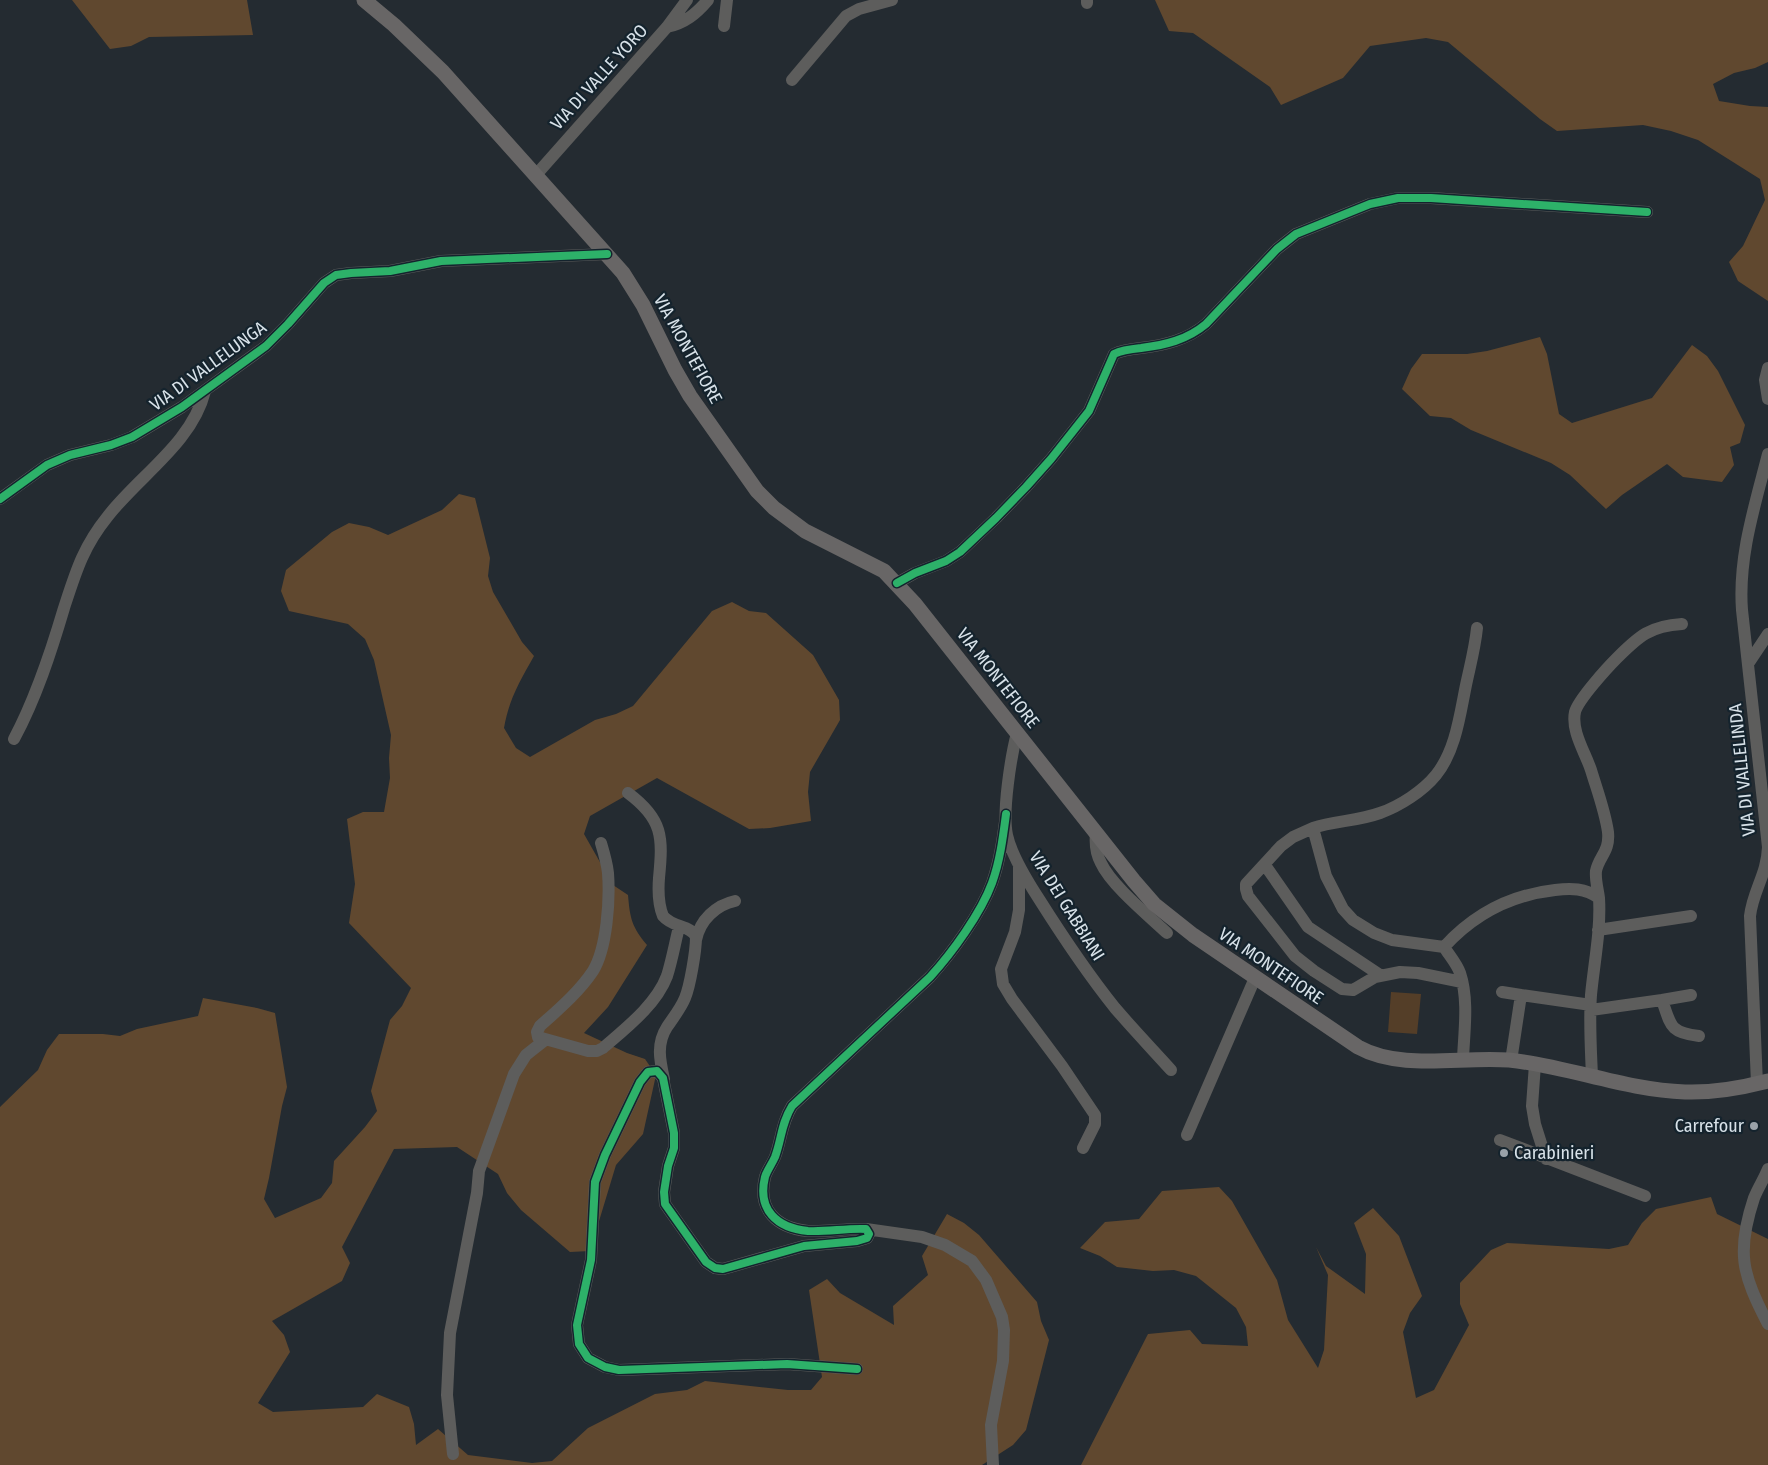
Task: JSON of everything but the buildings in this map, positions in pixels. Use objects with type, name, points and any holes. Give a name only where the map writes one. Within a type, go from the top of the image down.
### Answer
[{"type":"main road","name":"VIA MONTEFIORE","points":[[364,0],[394,25],[443,72],[607,254],[626,278],[643,305],[690,396],[757,491],[792,522],[823,541],[876,566],[897,583],[1154,904],[1193,935],[1358,1047],[1373,1054],[1402,1060],[1511,1061],[1535,1064],[1639,1087],[1680,1092],[1716,1091],[1762,1083]]},
{"type":"street","name":"VIA DI VALLE YORO","points":[[535,176],[667,27],[686,0]]},
{"type":"street","points":[[667,27],[689,18],[708,0]]},
{"type":"street","points":[[724,26],[727,0]]},
{"type":"street","points":[[792,80],[846,16],[854,11],[892,0]]},
{"type":"street","points":[[897,583],[916,572],[946,561],[960,552],[1026,487],[1051,459],[1088,411],[1114,354],[1124,350],[1170,343],[1196,332],[1206,324],[1277,249],[1303,230],[1363,206],[1406,198],[1647,212]]},
{"type":"street","name":"VIA DI VALLELUNGA","points":[[0,500],[46,465],[70,455],[111,445],[132,437],[205,391],[272,340],[316,291],[336,276],[351,273],[390,271],[441,260],[607,254]]},
{"type":"street","points":[[1768,368],[1766,380],[1768,399]]},
{"type":"street","points":[[14,739],[24,720],[44,669],[75,572],[89,544],[108,516],[181,436],[198,412],[205,391]]},
{"type":"street","name":"VIA DI VALLELINDA","points":[[1762,1083],[1750,916],[1754,895],[1766,867],[1768,847],[1741,599],[1743,564],[1753,512],[1768,454]]},
{"type":"street","points":[[1592,1077],[1591,1007],[1599,898],[1596,872],[1606,851],[1608,833],[1593,778],[1576,728],[1576,709],[1611,664],[1638,640],[1648,632],[1659,627],[1682,624]]},
{"type":"street","points":[[1462,982],[1400,972],[1380,975],[1358,988],[1347,991],[1332,984],[1299,960],[1281,940],[1246,891],[1247,882],[1284,844],[1312,828],[1360,819],[1383,812],[1411,796],[1435,776],[1450,748],[1460,715],[1477,628]]},
{"type":"street","points":[[1748,664],[1768,634]]},
{"type":"street","name":"VIA DEI GABBIANI","points":[[1017,733],[1012,758],[1006,814],[1007,836],[1028,881],[1072,952],[1115,1008],[1171,1070]]},
{"type":"street","points":[[1758,760],[1768,746]]},
{"type":"street","points":[[628,793],[644,805],[656,823],[661,842],[659,904],[663,916],[670,923],[693,932],[696,940]]},
{"type":"street","points":[[993,1465],[991,1425],[1003,1361],[1004,1330],[1002,1317],[986,1280],[977,1265],[969,1258],[945,1245],[922,1237],[866,1229],[806,1230],[786,1225],[769,1213],[764,1201],[765,1177],[775,1157],[784,1122],[797,1101],[930,977],[977,913],[992,884],[999,861],[1006,814]]},
{"type":"street","points":[[1312,828],[1326,876],[1343,910],[1353,920],[1374,933],[1392,940],[1444,947],[1458,969],[1462,982],[1465,1000],[1463,1060]]},
{"type":"street","points":[[1096,833],[1097,853],[1106,872],[1167,933]]},
{"type":"street","points":[[601,843],[607,866],[608,880],[607,916],[602,948],[596,966],[584,983],[537,1030],[538,1037],[588,1051],[597,1051],[603,1048],[645,1008],[658,992],[666,976],[679,927]]},
{"type":"street","points":[[1019,862],[1019,910],[1013,937],[1002,966],[1002,980],[1012,999],[1062,1066],[1095,1115],[1095,1124],[1083,1148]]},
{"type":"street","points":[[1265,865],[1308,927],[1380,975]]},
{"type":"street","points":[[1444,947],[1462,929],[1477,918],[1500,904],[1521,896],[1552,890],[1572,889],[1586,890],[1599,898]]},
{"type":"street","points":[[736,901],[724,905],[709,916],[701,925],[696,940],[685,998],[665,1029],[660,1043],[660,1060],[666,1087],[674,1148],[668,1166],[664,1201],[669,1212],[708,1264],[715,1268],[724,1269],[804,1246],[862,1240],[869,1235],[866,1229]]},
{"type":"street","points":[[1598,930],[1691,916]]},
{"type":"street","points":[[1187,1135],[1255,978]]},
{"type":"street","points":[[1502,992],[1591,1007],[1662,1000],[1691,995]]},
{"type":"street","points":[[1511,1061],[1520,995]]},
{"type":"street","points":[[1662,1000],[1675,1030],[1699,1036]]},
{"type":"street","points":[[453,1454],[447,1395],[450,1333],[476,1193],[478,1171],[514,1074],[526,1055],[545,1040]]},
{"type":"street","points":[[1535,1064],[1532,1106],[1535,1124],[1546,1159]]},
{"type":"street","points":[[666,1087],[662,1075],[657,1071],[650,1071],[643,1078],[598,1174],[594,1193],[591,1260],[576,1325],[577,1338],[583,1353],[605,1368],[619,1370],[787,1364],[857,1369]]},
{"type":"street","points":[[1500,1140],[1645,1196]]},
{"type":"street","points":[[1768,1169],[1755,1196],[1742,1249],[1749,1286],[1768,1324]]},
{"type":"shaded area","points":[[72,0],[247,0],[253,35],[149,37],[131,46],[110,49]]},
{"type":"shaded area","points":[[1155,0],[1768,0],[1768,62],[1755,68],[1734,73],[1713,84],[1719,101],[1768,107],[1768,301],[1738,281],[1729,262],[1743,246],[1765,200],[1760,179],[1698,140],[1671,131],[1643,125],[1557,131],[1448,42],[1426,38],[1370,46],[1343,78],[1281,105],[1270,87],[1193,33],[1169,31]]},
{"type":"shaded area","points":[[1540,337],[1547,354],[1559,414],[1572,423],[1652,398],[1692,345],[1707,356],[1718,371],[1745,425],[1740,443],[1730,447],[1734,465],[1722,482],[1683,477],[1667,464],[1622,495],[1606,509],[1570,475],[1551,463],[1471,430],[1451,418],[1430,416],[1402,389],[1411,369],[1422,354],[1467,354],[1487,351]]},
{"type":"shaded area","points":[[459,494],[475,498],[490,558],[488,576],[493,592],[522,642],[534,656],[512,699],[504,728],[516,748],[530,757],[595,720],[616,714],[633,706],[712,611],[732,602],[749,611],[766,613],[813,655],[839,700],[840,720],[810,772],[808,792],[811,821],[770,828],[749,829],[657,778],[590,816],[584,834],[613,885],[628,895],[633,922],[647,945],[608,1007],[584,1033],[627,1053],[645,1059],[656,1075],[643,1134],[616,1165],[590,1251],[570,1252],[521,1210],[507,1193],[498,1174],[457,1147],[394,1149],[342,1247],[350,1263],[342,1281],[272,1321],[284,1335],[290,1352],[258,1403],[273,1412],[363,1407],[377,1394],[409,1407],[414,1424],[416,1445],[438,1429],[468,1455],[532,1463],[552,1461],[588,1428],[655,1394],[687,1390],[705,1381],[788,1390],[811,1390],[822,1377],[809,1290],[827,1279],[840,1293],[894,1325],[893,1306],[928,1275],[922,1256],[947,1214],[964,1223],[979,1235],[1037,1302],[1041,1321],[1049,1340],[1026,1430],[1013,1445],[982,1465],[0,1465],[0,1107],[38,1070],[47,1050],[59,1034],[120,1036],[137,1029],[198,1016],[203,998],[275,1013],[287,1087],[264,1199],[275,1218],[321,1198],[332,1183],[334,1161],[377,1111],[371,1091],[390,1020],[402,1006],[411,988],[349,923],[355,884],[347,819],[363,812],[384,812],[390,778],[391,735],[374,660],[365,639],[348,624],[289,611],[281,591],[286,570],[332,532],[349,523],[369,527],[388,535],[442,510]]},
{"type":"shaded area","points":[[1391,992],[1421,994],[1417,1034],[1388,1032]]},
{"type":"shaded area","points":[[1219,1187],[1232,1201],[1277,1280],[1288,1320],[1318,1368],[1324,1350],[1328,1275],[1316,1247],[1326,1266],[1365,1294],[1366,1254],[1354,1223],[1373,1208],[1399,1236],[1422,1296],[1410,1313],[1403,1332],[1416,1398],[1434,1390],[1469,1325],[1460,1304],[1460,1283],[1491,1250],[1507,1243],[1609,1249],[1628,1245],[1642,1223],[1656,1209],[1711,1197],[1717,1214],[1768,1239],[1768,1465],[1081,1465],[1148,1334],[1190,1330],[1202,1344],[1248,1346],[1246,1327],[1236,1308],[1196,1276],[1174,1270],[1153,1271],[1117,1267],[1100,1256],[1080,1248],[1105,1222],[1139,1219],[1162,1191]]},
{"type":"cycle path","points":[[897,583],[915,573],[946,561],[960,552],[1026,487],[1089,411],[1114,354],[1167,343],[1199,330],[1277,249],[1296,234],[1370,204],[1398,198],[1431,198],[1647,212]]},
{"type":"cycle path","points":[[0,499],[47,465],[70,455],[111,445],[132,437],[182,407],[266,346],[324,283],[336,275],[390,271],[441,261],[607,254]]},
{"type":"cycle path","points":[[857,1369],[787,1364],[619,1370],[605,1367],[588,1358],[579,1344],[577,1325],[591,1260],[595,1182],[605,1155],[640,1082],[648,1072],[657,1071],[663,1078],[674,1133],[674,1148],[668,1166],[664,1192],[665,1204],[706,1262],[715,1268],[723,1269],[804,1246],[857,1241],[867,1238],[869,1234],[866,1229],[808,1231],[787,1226],[772,1215],[767,1208],[763,1189],[765,1177],[775,1157],[784,1125],[792,1106],[930,977],[965,932],[981,907],[995,875],[1006,814]]},
{"type":"place","name":"Carrefour","points":[[1754,1126]]},
{"type":"place","name":"Carabinieri","points":[[1504,1153]]}]
